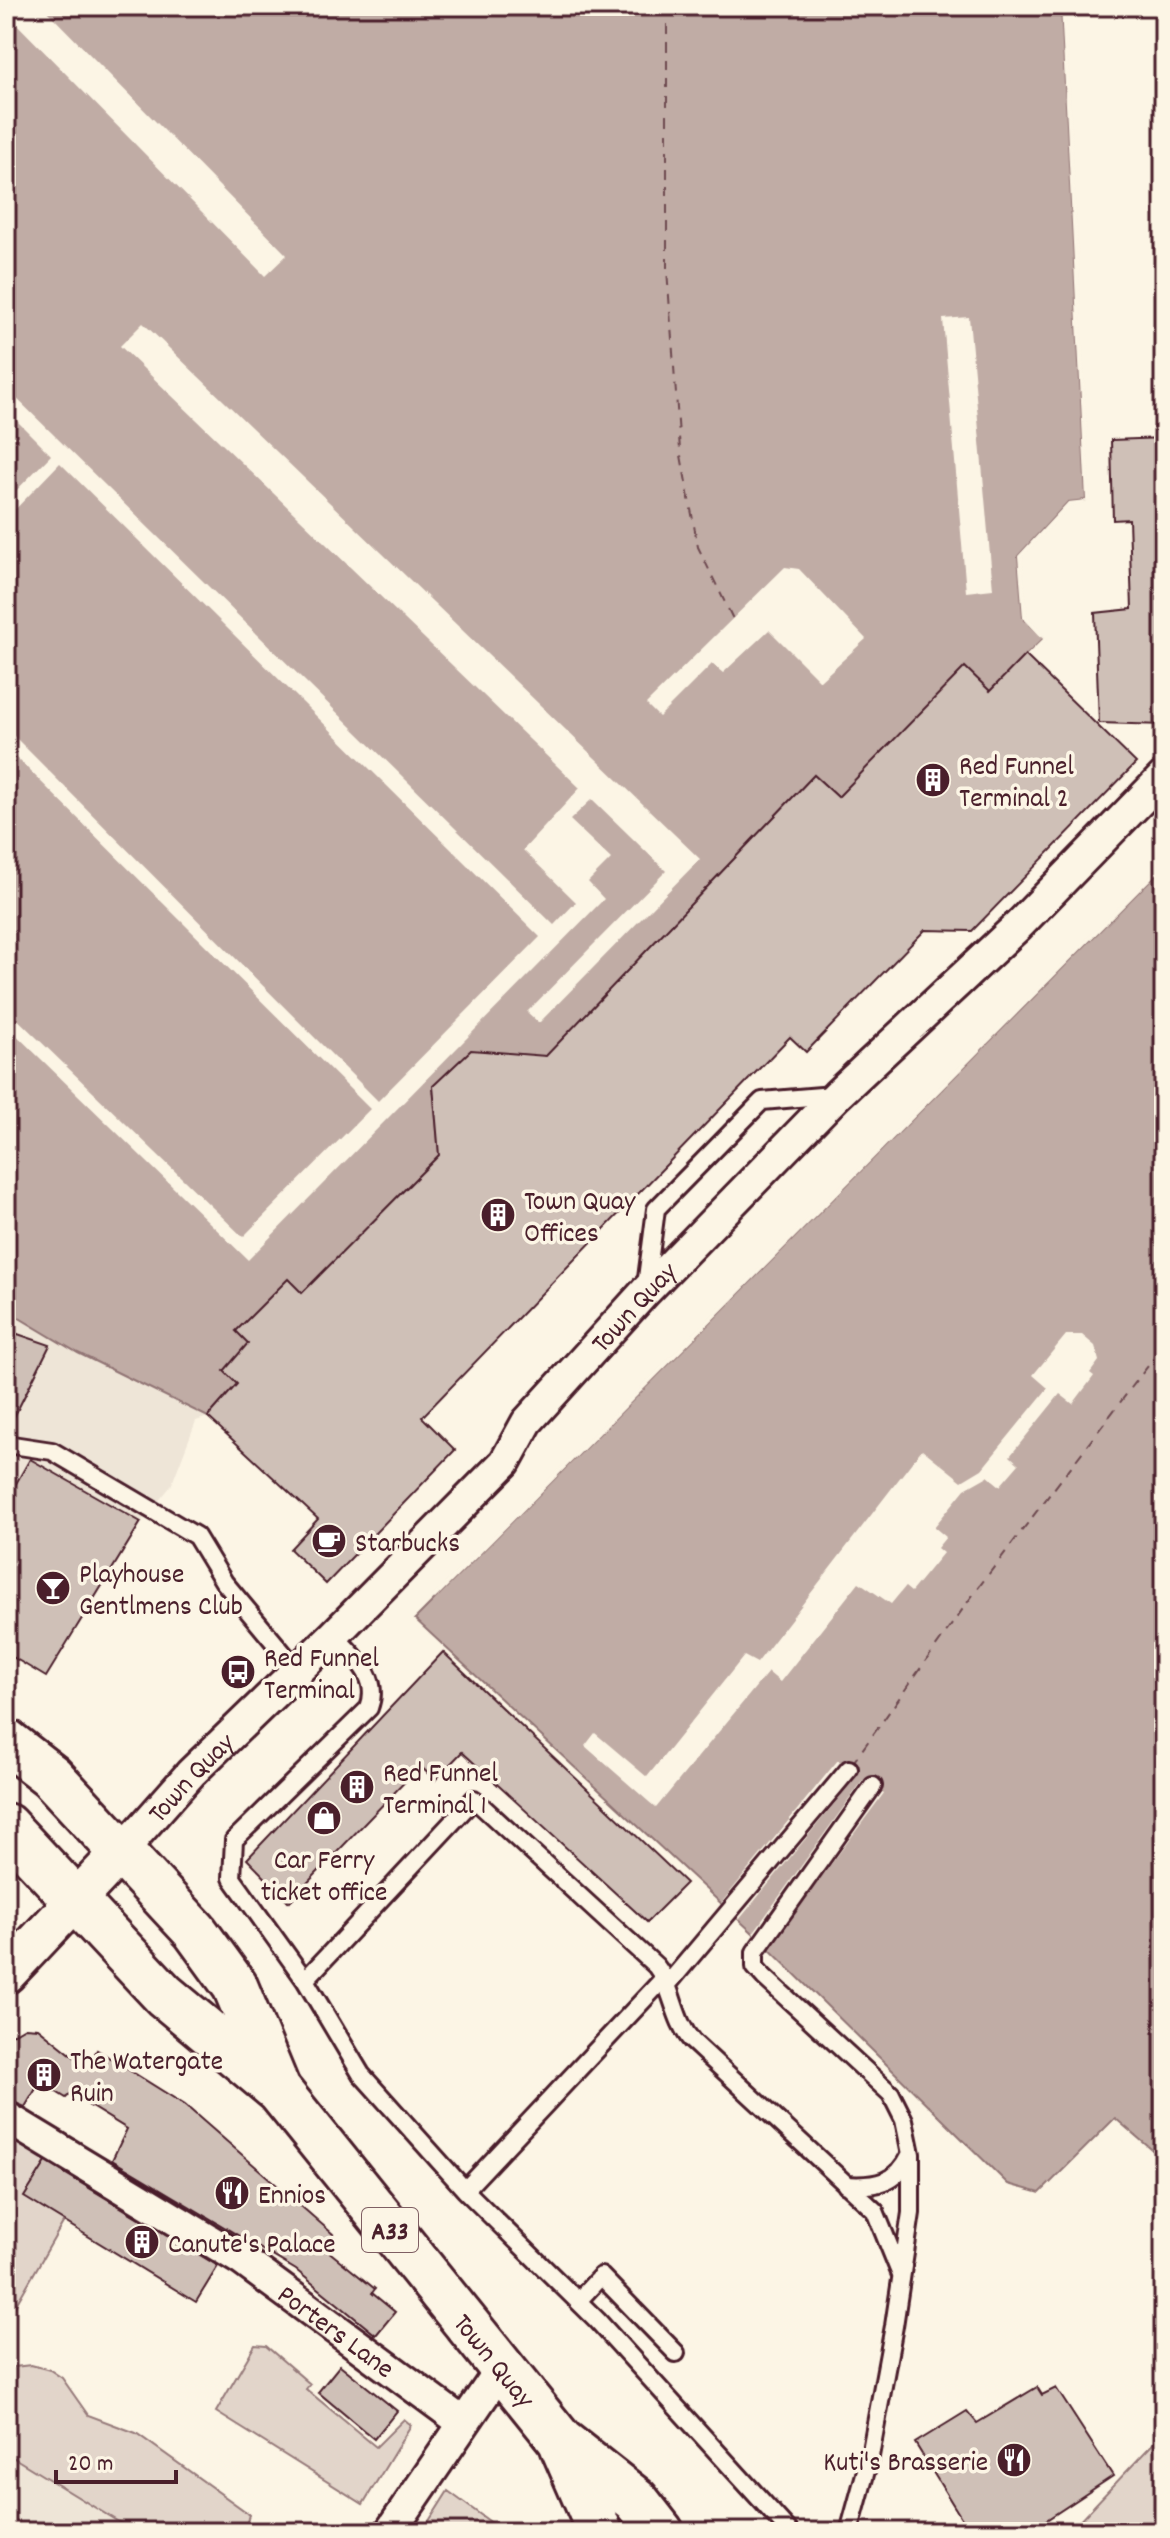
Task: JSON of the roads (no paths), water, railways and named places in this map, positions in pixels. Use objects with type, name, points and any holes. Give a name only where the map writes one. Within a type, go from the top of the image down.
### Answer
[{"type":"main road","name":"Town Quay","points":[[6,1741],[51,1776],[195,1931],[235,1986],[279,2091]]},
{"type":"main road","name":"Town Quay","points":[[6,1826],[190,2019],[279,2091],[561,2441],[636,2500],[661,2532]]},
{"type":"main road","name":"Town Quay","points":[[561,2441],[600,2532]]},
{"type":"street","name":"Town Quay","points":[[121,1852],[191,1773],[298,1671],[505,1462],[527,1422],[645,1292],[837,1095],[1019,925],[1164,776]]},
{"type":"street","points":[[6,1974],[121,1852]]},
{"type":"street","name":"Porters Lane","points":[[6,2117],[242,2260],[462,2422]]},
{"type":"street","points":[[390,2532],[462,2422],[501,2369]]},
{"type":"lane","points":[[645,1292],[656,1209],[666,1198],[762,1101],[837,1095]]},
{"type":"lane","points":[[6,1444],[52,1451],[196,1536],[224,1582],[298,1671]]},
{"type":"lane","points":[[334,1635],[371,1677],[374,1696],[369,1708],[234,1840],[232,1878],[305,1980],[361,2074],[465,2190],[578,2301],[790,2532]]},
{"type":"lane","points":[[465,2190],[730,1912],[849,1769]]},
{"type":"lane","points":[[849,2532],[870,2456],[901,2275],[911,2213],[911,2154],[904,2120],[891,2094],[755,1967],[755,1952],[873,1786]]},
{"type":"lane","points":[[305,1980],[474,1799],[666,1980],[682,2029],[692,2041],[875,2211],[901,2275]]},
{"type":"lane","points":[[846,2185],[883,2184],[903,2170],[911,2154]]},
{"type":"lane","points":[[578,2301],[601,2276],[676,2353]]},
{"type":"place","name":"Red Funnel Terminal 2","points":[[933,780]]},
{"type":"place","name":"Town Quay Offices","points":[[498,1215]]},
{"type":"place","name":"Starbucks","points":[[329,1541]]},
{"type":"place","name":"Playhouse Gentlmens Club","points":[[53,1588]]},
{"type":"place","name":"Red Funnel Terminal","points":[[238,1672]]},
{"type":"place","name":"Red Funnel Terminal 1","points":[[357,1787]]},
{"type":"place","name":"Car Ferry ticket office","points":[[324,1818]]},
{"type":"place","name":"The Watergate Ruin","points":[[44,2075]]},
{"type":"place","name":"Ennios","points":[[232,2193]]},
{"type":"place","name":"Canute's Palace","points":[[142,2242]]},
{"type":"place","name":"Kuti's Brasserie","points":[[1014,2460]]}]
